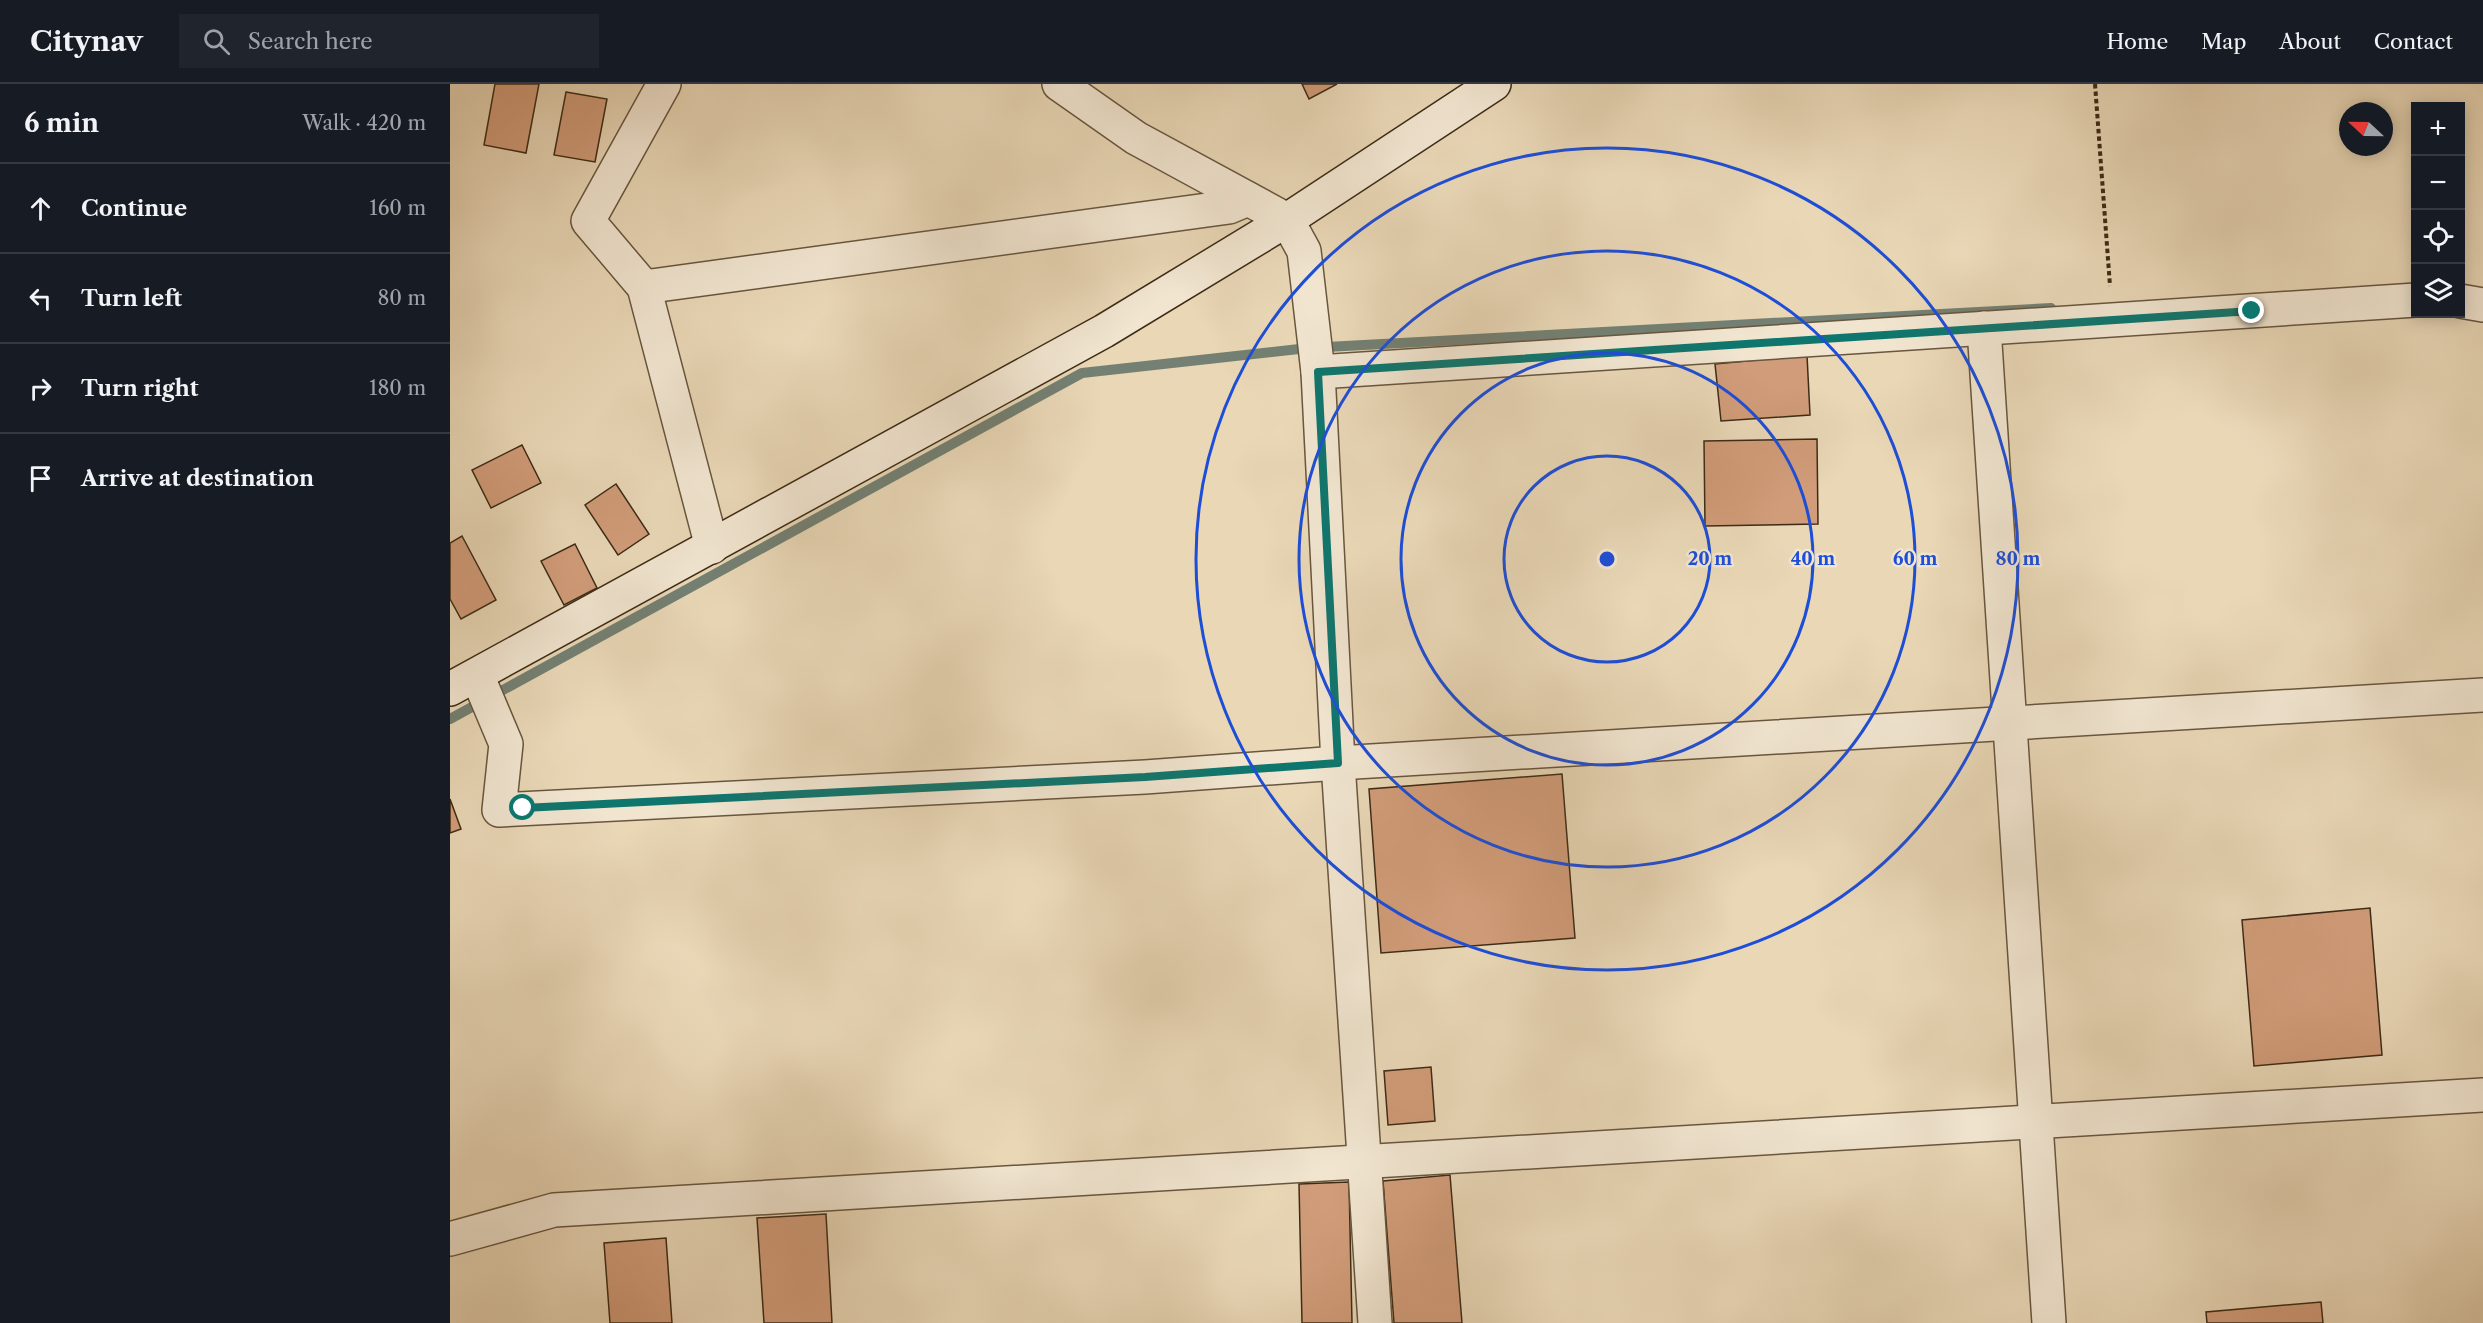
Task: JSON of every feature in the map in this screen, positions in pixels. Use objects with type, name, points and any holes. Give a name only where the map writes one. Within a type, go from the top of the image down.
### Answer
[{"type":"street","points":[[664,84],[588,221],[644,287],[712,547]]},
{"type":"street","points":[[1059,84],[1136,138],[1287,220],[1304,251],[1318,372],[1338,763],[1375,1323]]},
{"type":"street","points":[[1494,84],[1287,220],[1104,331],[464,682],[506,744],[499,810],[1145,777],[1338,763],[2483,695]]},
{"type":"street","points":[[644,287],[1229,207],[1248,199]]},
{"type":"street","points":[[1318,372],[2411,300]]},
{"type":"street","points":[[2465,302],[2483,305]]},
{"type":"street","points":[[1984,328],[2049,1323]]},
{"type":"street","points":[[450,1239],[554,1210],[2483,1095]]},
{"type":"path","points":[[2094,84],[2111,297]]},
{"type":"building","points":[[495,84],[539,84],[526,153],[484,145]]},
{"type":"building","points":[[1302,84],[1337,84],[1309,99]]},
{"type":"building","points":[[566,92],[607,99],[595,162],[554,155]]},
{"type":"building","points":[[1807,355],[1810,415],[1721,421],[1715,364]]},
{"type":"building","points":[[1817,439],[1818,524],[1705,526],[1704,441]]},
{"type":"building","points":[[522,445],[541,483],[491,508],[472,470]]},
{"type":"building","points":[[616,484],[649,534],[618,555],[585,505]]},
{"type":"building","points":[[462,536],[496,600],[461,619],[450,599],[450,543]]},
{"type":"building","points":[[575,544],[597,588],[564,605],[541,561]]},
{"type":"building","points":[[1562,774],[1575,938],[1381,953],[1369,789]]},
{"type":"building","points":[[450,799],[461,829],[450,833]]},
{"type":"building","points":[[2370,908],[2382,1055],[2254,1066],[2242,920]]},
{"type":"building","points":[[1431,1067],[1435,1121],[1388,1125],[1384,1071]]},
{"type":"building","points":[[1450,1175],[1462,1323],[1394,1323],[1383,1181]]},
{"type":"building","points":[[1349,1182],[1352,1323],[1302,1323],[1299,1184]]},
{"type":"building","points":[[826,1214],[832,1323],[764,1323],[757,1218]]},
{"type":"building","points":[[666,1238],[672,1323],[610,1323],[604,1243]]},
{"type":"building","points":[[2321,1302],[2323,1323],[2207,1323],[2206,1312]]},
{"type":"waterway","points":[[450,719],[1082,373],[1308,348],[2051,308]]},
{"type":"route","points":[[523,808],[1145,777],[1338,763],[1318,372],[2252,311]]}]
